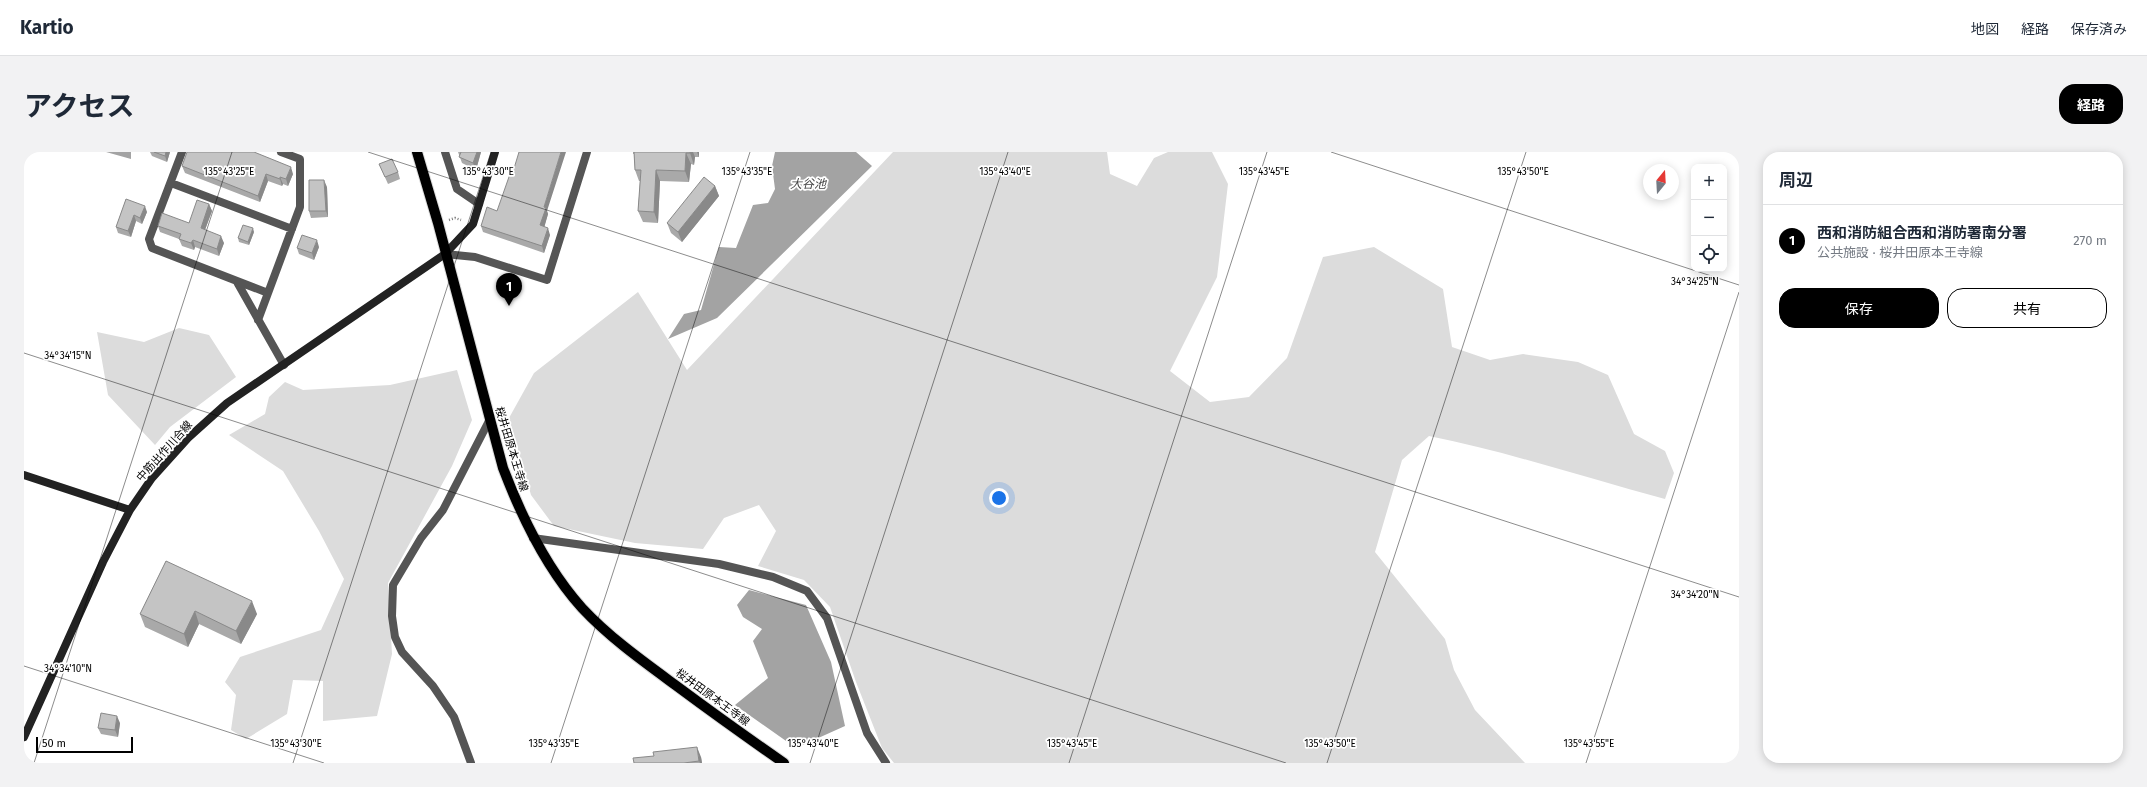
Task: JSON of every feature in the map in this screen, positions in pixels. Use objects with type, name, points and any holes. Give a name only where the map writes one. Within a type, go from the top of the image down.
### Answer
[{"type":"main road","name":"桜井田原本王寺線","points":[[417,152],[438,223],[503,468],[514,499],[533,538],[553,570],[582,607],[624,648],[784,763]]},
{"type":"main road","name":"中筋出作川合線","points":[[24,737],[103,562],[130,510],[152,478],[188,438],[227,403],[445,254],[473,224],[495,152]]},
{"type":"main road","points":[[24,475],[130,510]]},
{"type":"street","points":[[182,152],[149,239],[152,248],[268,293]]},
{"type":"street","points":[[258,320],[300,207],[300,159],[281,152]]},
{"type":"street","points":[[445,152],[457,189],[479,204]]},
{"type":"street","points":[[445,254],[475,257],[547,280],[587,152]]},
{"type":"street","points":[[170,183],[292,229]]},
{"type":"street","points":[[237,282],[284,365]]},
{"type":"street","points":[[471,763],[454,717],[433,686],[402,652],[395,637],[392,616],[393,585],[421,538],[443,510],[490,419]]},
{"type":"street","points":[[533,538],[719,564],[773,577],[807,590],[827,618],[851,692],[867,733],[886,763]]},
{"type":"path","points":[[449,220],[455,218],[461,220]]},
{"type":"shaded area","points":[[893,152],[1107,152],[1110,174],[1137,186],[1154,158],[1168,152],[1212,152],[1228,184],[1217,277],[1170,371],[1210,402],[1249,397],[1287,358],[1323,257],[1374,247],[1443,289],[1452,347],[1490,360],[1523,354],[1578,362],[1608,375],[1634,434],[1665,451],[1674,473],[1665,499],[1518,457],[1429,436],[1402,460],[1375,552],[1445,639],[1454,670],[1475,710],[1525,763],[894,763],[882,748],[856,682],[830,607],[804,580],[758,566],[776,531],[759,505],[724,518],[703,549],[635,543],[554,526],[531,495],[509,418],[534,373],[638,292],[687,370]]},
{"type":"shaded area","points":[[179,328],[209,335],[236,377],[170,427],[155,445],[108,395],[97,332],[144,342]]},
{"type":"shaded area","points":[[457,370],[472,420],[452,466],[388,583],[392,654],[377,716],[323,721],[323,681],[293,680],[287,714],[246,739],[231,730],[236,695],[225,682],[240,657],[321,630],[344,579],[319,531],[283,471],[229,435],[265,414],[269,397],[285,382],[303,390],[390,385]]},
{"type":"water","points":[[106,152],[131,152],[131,159]]},
{"type":"water","name":"大谷池","points":[[775,152],[856,152],[872,166],[717,318],[668,339],[684,314],[701,310],[719,247],[736,248],[753,205],[768,203],[775,189],[772,166]]},
{"type":"water","points":[[749,590],[806,605],[831,662],[845,726],[796,748],[735,705],[768,678],[753,641],[762,629],[743,617],[737,605]]},
{"type":"building","points":[[154,152],[166,152],[165,156]]},
{"type":"building","points":[[187,152],[254,152],[291,167],[286,179],[280,177],[280,179],[266,174],[258,196],[182,166]]},
{"type":"building","points":[[461,152],[477,152],[473,163],[459,157]]},
{"type":"building","points":[[519,152],[561,152],[540,225],[548,228],[542,246],[481,226],[487,207],[497,211],[510,174],[512,175]]},
{"type":"building","points":[[634,152],[690,152],[686,153],[685,171],[656,170],[654,212],[638,211],[641,170],[635,170]]},
{"type":"building","points":[[392,159],[398,172],[385,177],[379,164]]},
{"type":"building","points":[[704,177],[715,186],[678,232],[667,223]]},
{"type":"building","points":[[309,180],[324,180],[326,211],[309,211]]},
{"type":"building","points":[[126,199],[145,206],[140,218],[134,215],[128,231],[116,227]]},
{"type":"building","points":[[197,200],[209,204],[201,228],[221,236],[217,249],[193,240],[191,243],[179,239],[181,234],[158,226],[162,213],[189,223]]},
{"type":"building","points":[[243,225],[253,228],[248,242],[238,238]]},
{"type":"building","points":[[302,235],[317,240],[312,253],[297,248]]},
{"type":"building","points":[[166,561],[252,601],[236,631],[195,611],[184,634],[140,614]]},
{"type":"building","points":[[101,713],[117,716],[115,730],[98,728]]},
{"type":"building","points":[[697,747],[699,761],[684,763],[634,763],[633,758],[654,756],[653,752]]},
{"type":"place","name":"西和消防組合西和消防署南分署","points":[[509,306]]}]
